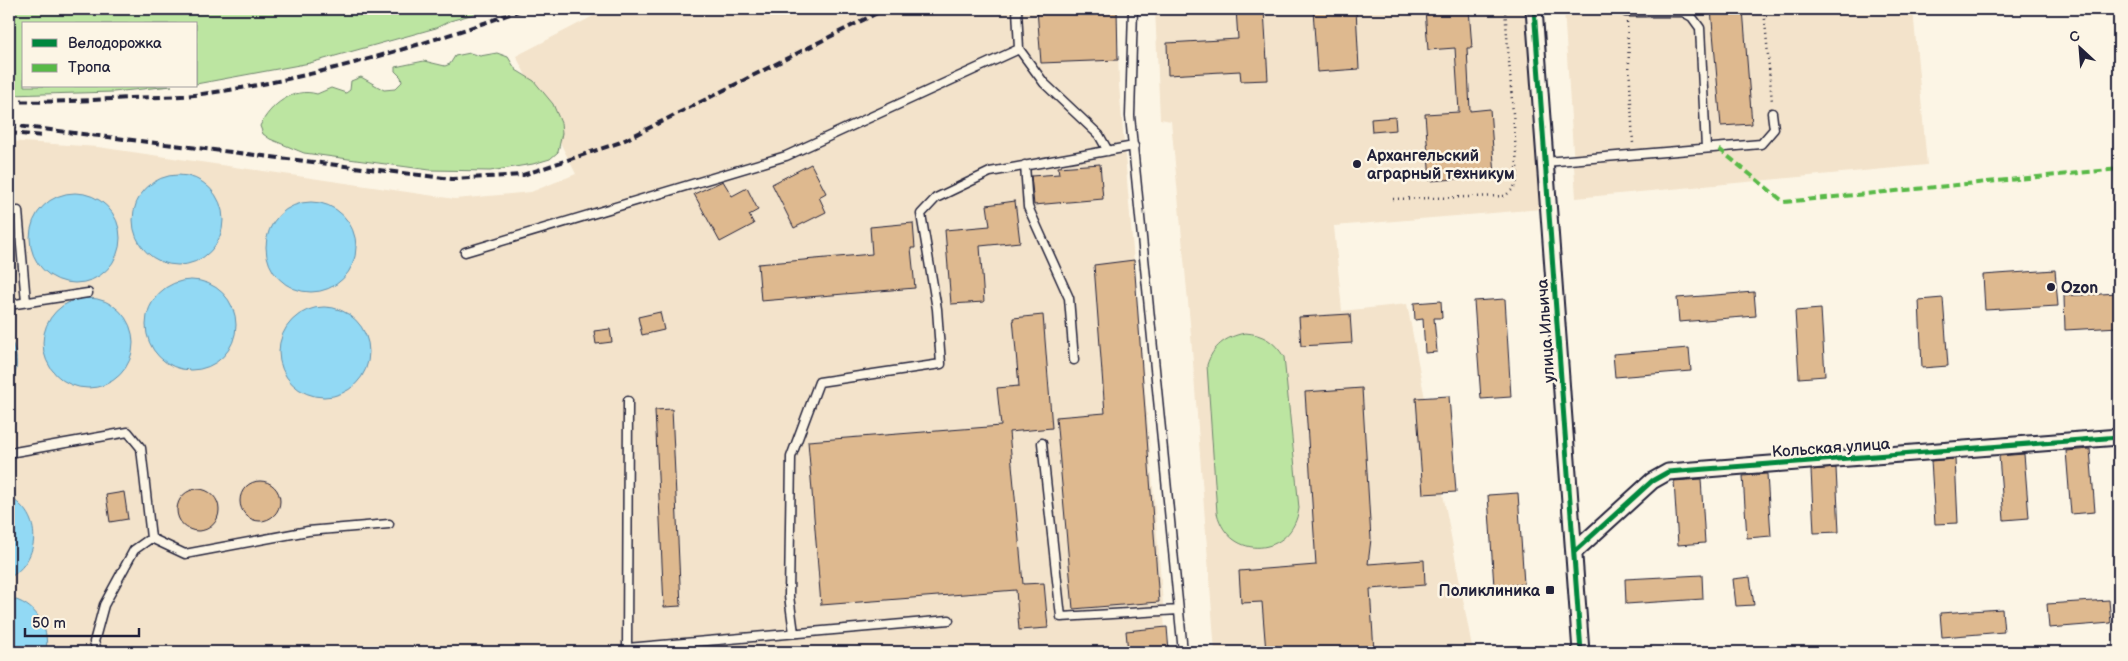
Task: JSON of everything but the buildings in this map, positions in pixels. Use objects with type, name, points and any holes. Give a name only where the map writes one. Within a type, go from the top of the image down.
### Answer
[{"type":"street","name":"улица Ильича","points":[[1534,9],[1581,652]]},
{"type":"street","name":"Кольская улица","points":[[1574,552],[1652,481],[1668,472],[2119,437]]},
{"type":"lane","points":[[1017,9],[1019,49],[1044,84],[1099,135],[1108,151]]},
{"type":"lane","points":[[1133,9],[1130,116],[1183,652]]},
{"type":"lane","points":[[1626,10],[1683,12],[1692,18],[1700,28],[1706,148]]},
{"type":"lane","points":[[465,252],[786,156],[1019,49]]},
{"type":"lane","points":[[1545,162],[1634,153],[1706,148],[1719,149],[1761,144],[1774,129],[1772,113]]},
{"type":"lane","points":[[794,634],[789,596],[791,456],[819,382],[941,364],[937,309],[921,214],[936,198],[990,172],[1134,146]]},
{"type":"lane","points":[[1025,165],[1028,207],[1069,298],[1074,360]]},
{"type":"lane","points":[[18,211],[26,302]]},
{"type":"lane","points":[[9,305],[88,293]]},
{"type":"lane","points":[[628,401],[627,650],[949,620]]},
{"type":"lane","points":[[9,453],[128,432],[141,448],[151,538]]},
{"type":"lane","points":[[1042,443],[1061,617],[1179,610]]},
{"type":"lane","points":[[151,538],[185,554],[308,531],[389,524]]},
{"type":"lane","points":[[98,652],[94,642],[104,605],[134,550],[151,538]]},
{"type":"path","points":[[1393,199],[1505,196],[1513,189],[1518,179],[1505,9]]},
{"type":"path","points":[[1764,9],[1772,113]]},
{"type":"path","points":[[1626,10],[1634,153]]},
{"type":"shaded area","points":[[607,9],[1117,9],[1119,85],[1167,652],[9,652],[9,141],[98,147],[455,199],[531,192],[576,174],[516,56]]},
{"type":"shaded area","points":[[1155,9],[1528,9],[1542,209],[1334,226],[1342,311],[1407,304],[1473,652],[1215,652],[1190,323],[1171,121],[1160,119]]},
{"type":"shaded area","points":[[1564,9],[1913,9],[1927,165],[1576,198]]},
{"type":"green space","points":[[9,9],[491,9],[450,21],[436,28],[310,63],[198,84],[198,22],[22,22],[22,88],[152,88],[113,92],[9,95]]},
{"type":"green space","points":[[470,53],[480,56],[497,53],[508,57],[516,70],[534,81],[553,104],[561,123],[562,133],[558,152],[550,159],[533,164],[490,171],[430,170],[304,153],[270,139],[263,134],[260,126],[264,118],[276,105],[299,93],[317,94],[331,88],[346,93],[350,90],[351,81],[361,77],[384,90],[395,89],[402,82],[401,77],[395,71],[395,67],[424,61],[445,66],[450,64],[455,56]]},
{"type":"green space","points":[[1245,333],[1257,335],[1268,340],[1277,347],[1284,357],[1299,508],[1294,524],[1285,536],[1274,544],[1260,547],[1247,546],[1234,540],[1224,529],[1217,513],[1207,365],[1216,348],[1221,343],[1231,337]]},
{"type":"water","points":[[178,175],[195,179],[210,188],[219,203],[223,220],[219,237],[210,252],[195,261],[178,265],[161,261],[146,252],[137,237],[133,220],[137,203],[146,188],[161,179]]},
{"type":"water","points":[[75,193],[92,197],[107,206],[116,221],[120,238],[116,255],[107,270],[92,279],[75,283],[58,279],[43,270],[34,255],[30,238],[34,221],[43,206],[58,197]]},
{"type":"water","points":[[311,202],[328,206],[343,215],[352,230],[356,247],[352,264],[343,279],[328,288],[311,292],[294,288],[279,279],[270,264],[266,247],[270,230],[279,215],[294,206]]},
{"type":"water","points":[[191,280],[208,284],[223,293],[232,308],[236,325],[232,342],[223,357],[208,366],[191,370],[174,366],[159,357],[150,342],[146,325],[150,308],[159,293],[174,284]]},
{"type":"water","points":[[88,298],[105,302],[120,311],[129,326],[133,343],[129,360],[120,375],[105,384],[88,388],[71,384],[56,375],[47,360],[43,343],[47,326],[56,311],[71,302]]},
{"type":"water","points":[[324,307],[341,311],[356,320],[365,335],[369,352],[365,369],[356,384],[341,393],[324,397],[307,393],[292,384],[283,369],[279,352],[283,335],[292,320],[307,311]]},
{"type":"water","points":[[9,337],[15,350],[16,369],[9,388]]},
{"type":"water","points":[[9,497],[20,505],[28,515],[34,537],[32,549],[27,560],[20,570],[9,578]]},
{"type":"water","points":[[9,598],[26,605],[39,617],[46,633],[46,652],[9,652]]},
{"type":"railway","points":[[9,101],[178,96],[236,89],[320,72],[361,61],[524,9]]},
{"type":"railway","points":[[9,125],[452,179],[523,175],[621,142],[885,9]]},
{"type":"railway","points":[[9,133],[44,136]]},
{"type":"marked path","points":[[1719,149],[1784,202],[2119,169]]},
{"type":"cycle path","points":[[1534,9],[1581,652]]},
{"type":"cycle path","points":[[1574,552],[1652,481],[1668,472],[2119,437]]},
{"type":"place","name":"Архангельский аграрный техникум","points":[[1357,164]]},
{"type":"place","name":"Ozon","points":[[2051,287]]},
{"type":"place","name":"Поликлиника","points":[[1550,590]]}]
